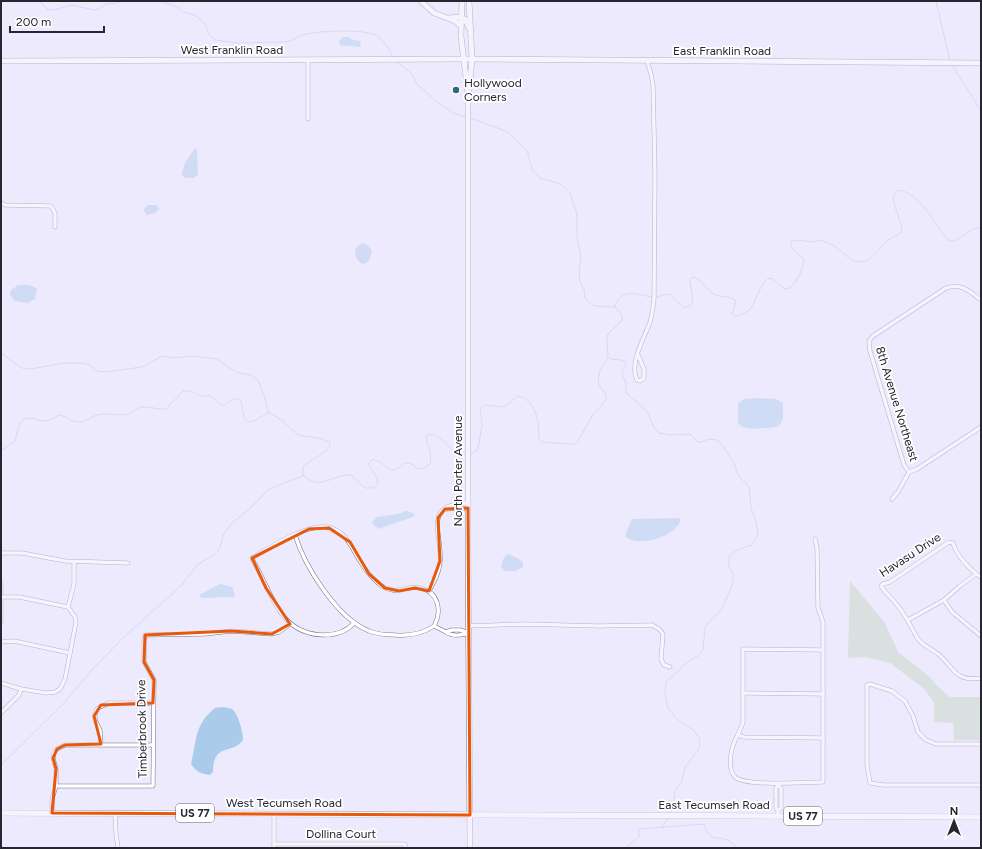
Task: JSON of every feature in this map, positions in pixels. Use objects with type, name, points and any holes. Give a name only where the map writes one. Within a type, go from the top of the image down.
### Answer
[{"type":"main road","name":"West Tecumseh Road","points":[[1,813],[470,815]]},
{"type":"main road","name":"East Tecumseh Road","points":[[470,815],[682,815],[778,813],[981,817]]},
{"type":"street","points":[[421,1],[434,13],[458,22],[460,28]]},
{"type":"street","name":"North Porter Avenue","points":[[462,1],[460,28],[468,94]]},
{"type":"street","name":"North Porter Avenue","points":[[469,1],[472,41],[472,59],[468,94],[468,626],[470,676],[470,848]]},
{"type":"street","points":[[446,18],[460,17],[465,19],[468,23],[472,41]]},
{"type":"street","name":"East Franklin Road","points":[[463,59],[981,63]]},
{"type":"street","name":"West Franklin Road","points":[[1,61],[463,59]]},
{"type":"street","points":[[308,60],[308,119]]},
{"type":"street","points":[[638,355],[645,372],[644,378],[640,381],[637,380],[634,372],[638,355],[652,316],[654,300],[653,85],[647,61]]},
{"type":"street","points":[[1,203],[5,205],[51,206],[56,213],[54,226]]},
{"type":"street","name":"8th Avenue Northeast","points":[[909,472],[904,465],[868,340],[946,288],[960,286],[981,300]]},
{"type":"street","points":[[892,499],[898,492],[909,472],[918,469],[981,427]]},
{"type":"street","points":[[429,591],[438,573],[440,561],[437,523],[441,513],[445,509],[468,506]]},
{"type":"street","points":[[295,535],[306,561],[325,592],[354,623],[369,631],[402,636],[414,635],[434,626],[438,619],[439,608],[435,597],[429,591],[416,588],[399,591],[385,588],[369,574],[360,562],[350,542],[335,530],[322,527],[295,535],[252,558],[270,595],[290,624],[295,628],[304,632],[323,635],[342,633],[349,629],[354,623]]},
{"type":"street","points":[[815,539],[818,548],[818,608],[824,622],[823,782],[778,784],[741,781],[734,776],[731,768],[731,753],[743,722],[743,649],[823,650]]},
{"type":"street","name":"Havasu Drive","points":[[908,620],[881,586],[890,582],[949,542],[952,542],[960,557],[976,574],[981,577]]},
{"type":"street","points":[[1,553],[22,553],[74,562],[128,563]]},
{"type":"street","points":[[68,607],[74,584],[74,562]]},
{"type":"street","points":[[976,574],[944,600],[908,620],[921,643],[942,658],[954,673],[967,679],[981,678]]},
{"type":"street","points":[[1,585],[1,620]]},
{"type":"street","points":[[1,597],[19,597],[68,607],[75,617],[76,622],[65,679],[60,689],[55,692],[46,693],[21,689],[1,683]]},
{"type":"street","points":[[944,600],[952,612],[981,636]]},
{"type":"street","name":"Timberbrook Drive","points":[[56,786],[153,786],[154,680],[144,662],[145,635],[205,634],[231,631],[272,634],[279,632],[290,624]]},
{"type":"street","points":[[468,626],[526,624],[598,626],[652,625],[659,629],[663,634],[661,659],[664,665],[670,667]]},
{"type":"street","points":[[434,626],[446,632],[460,630],[469,633]]},
{"type":"street","points":[[1,642],[14,642],[70,653]]},
{"type":"street","points":[[981,744],[936,744],[926,740],[918,732],[913,716],[905,701],[892,691],[870,684],[867,685],[867,765],[870,783],[883,785],[981,785]]},
{"type":"street","points":[[1,713],[19,695],[21,689]]},
{"type":"street","points":[[744,693],[823,694]]},
{"type":"street","points":[[101,744],[100,730],[96,724],[94,716],[98,708],[109,703],[153,703]]},
{"type":"street","points":[[738,735],[744,737],[823,738]]},
{"type":"street","points":[[52,813],[52,799],[56,786],[56,769],[53,758],[57,749],[66,745],[153,745]]},
{"type":"street","points":[[778,784],[776,788],[776,808],[778,813]]},
{"type":"street","points":[[116,813],[118,848]]},
{"type":"street","points":[[274,814],[274,846]]},
{"type":"street","name":"Dollina Court","points":[[274,846],[355,846],[405,844],[405,848]]},
{"type":"highlighted area","points":[[468,508],[470,815],[52,813],[56,769],[53,758],[57,749],[65,745],[101,744],[94,716],[101,705],[153,703],[154,680],[144,662],[145,635],[231,631],[272,634],[290,624],[266,588],[252,558],[309,529],[329,528],[350,542],[369,574],[385,588],[399,591],[415,588],[429,591],[440,561],[438,518],[445,509]]},
{"type":"green space","points":[[850,581],[885,623],[898,652],[930,677],[935,684],[950,697],[981,697],[981,740],[954,740],[953,723],[934,722],[934,702],[923,688],[890,663],[865,657],[848,658]]},
{"type":"water","points":[[343,37],[349,37],[353,40],[360,41],[361,47],[340,45],[339,41]]},
{"type":"water","points":[[195,148],[197,150],[198,174],[194,178],[185,178],[182,175],[182,172],[185,163]]},
{"type":"water","points":[[148,205],[156,205],[159,209],[155,213],[147,215],[144,209]]},
{"type":"water","points":[[362,243],[367,245],[372,250],[370,259],[363,264],[357,260],[355,251],[355,249]]},
{"type":"water","points":[[18,285],[35,287],[37,289],[35,299],[28,303],[15,301],[10,295],[10,291]]},
{"type":"water","points":[[744,399],[776,399],[783,403],[783,419],[779,426],[766,428],[746,428],[738,423],[738,404]]},
{"type":"water","points":[[405,511],[415,514],[413,517],[378,529],[372,523],[377,517],[399,514]]},
{"type":"water","points":[[632,519],[681,519],[673,531],[657,539],[639,541],[631,540],[625,536]]},
{"type":"water","points":[[509,554],[523,562],[523,567],[515,571],[505,571],[501,567],[504,558]]},
{"type":"water","points":[[220,584],[232,587],[235,595],[233,598],[202,598],[199,596],[201,594]]},
{"type":"water","points":[[215,708],[228,708],[234,711],[240,723],[243,740],[234,747],[224,750],[216,756],[213,772],[210,775],[199,772],[191,764],[197,733],[208,714]]},
{"type":"waterway","points":[[39,1],[47,9],[54,10],[72,5],[94,10],[99,9],[106,4],[123,1]]},
{"type":"waterway","points":[[159,1],[173,5],[183,12],[194,15],[200,19],[205,24],[208,33],[215,40],[237,43],[286,42],[303,35],[313,33],[355,31],[365,32],[379,37],[393,57]]},
{"type":"waterway","points":[[936,1],[950,61]]},
{"type":"waterway","points":[[396,61],[412,74],[417,84],[437,102],[455,114],[467,117]]},
{"type":"waterway","points":[[952,65],[981,111]]},
{"type":"waterway","points":[[470,118],[506,131],[528,153],[532,170],[540,178],[561,184],[570,193],[577,214],[577,236],[581,257],[579,270],[580,282],[584,289],[585,298],[592,305],[614,307]]},
{"type":"waterway","points":[[615,306],[618,299],[623,295],[633,294],[657,297],[669,294],[683,307],[689,307],[693,301],[690,280],[693,277],[699,280],[714,294],[731,298],[736,301],[732,314],[735,316],[742,314],[748,311],[752,306],[764,283],[769,278],[773,279],[785,289],[790,288],[798,279],[804,259],[791,247],[791,242],[795,240],[813,242],[821,240],[836,247],[853,261],[864,262],[872,257],[888,240],[902,231],[893,196],[898,190],[906,192],[921,203],[949,241],[957,240],[971,230],[981,227]]},
{"type":"waterway","points":[[471,454],[478,449],[482,424],[480,409],[484,405],[504,407],[518,396],[524,398],[533,407],[536,413],[539,439],[542,442],[575,444],[578,441],[592,416],[606,400],[606,395],[600,387],[598,381],[600,370],[608,357],[608,334],[622,320],[622,315],[615,307]]},
{"type":"waterway","points":[[1,353],[22,368],[31,369],[64,363],[84,363],[97,371],[105,372],[142,367],[162,356],[172,358],[192,356],[217,359],[231,369],[239,373],[251,375],[258,380],[265,398],[268,412]]},
{"type":"waterway","points":[[609,358],[622,360],[625,362],[626,365],[622,373],[626,384],[626,393],[647,411],[654,428],[659,433],[671,435],[690,434],[698,442],[708,439],[717,440],[724,447],[734,463],[738,475],[749,487],[751,508],[756,521],[758,534],[752,545],[737,550],[729,556],[729,567],[733,574],[733,583],[723,607],[705,627],[703,650],[698,656],[689,661],[666,682],[665,694],[668,708],[677,719],[693,730],[700,739],[699,749],[686,766],[681,783],[675,790],[673,808],[669,814]]},
{"type":"waterway","points":[[1,451],[15,441],[20,423],[25,419],[31,418],[47,421],[60,415],[80,422],[101,414],[128,414],[141,407],[166,409],[183,391],[191,391],[200,396],[211,396],[221,405],[234,399],[238,399],[241,401],[244,417],[247,422],[254,421],[268,413]]},
{"type":"waterway","points":[[268,412],[283,421],[298,435],[323,439],[330,443],[330,447],[327,450],[303,467],[303,475],[309,480],[315,482],[326,481],[344,475],[351,475],[365,488],[374,488],[378,483],[377,478],[369,466],[369,463],[373,459],[391,470],[396,469],[406,463],[409,463],[418,469],[424,468],[430,464],[431,461],[426,437],[429,434],[439,438],[456,452],[465,455]]},
{"type":"waterway","points":[[1,765],[63,704],[91,671],[123,638],[182,585],[197,565],[219,550],[224,534],[233,522],[245,513],[269,489],[303,476]]},
{"type":"waterway","points":[[663,827],[667,819]]},
{"type":"waterway","points":[[627,848],[639,837],[639,829],[704,824],[706,830],[711,836],[730,841],[737,848]]},
{"type":"place","name":"Hollywood Corners","points":[[456,90]]}]
